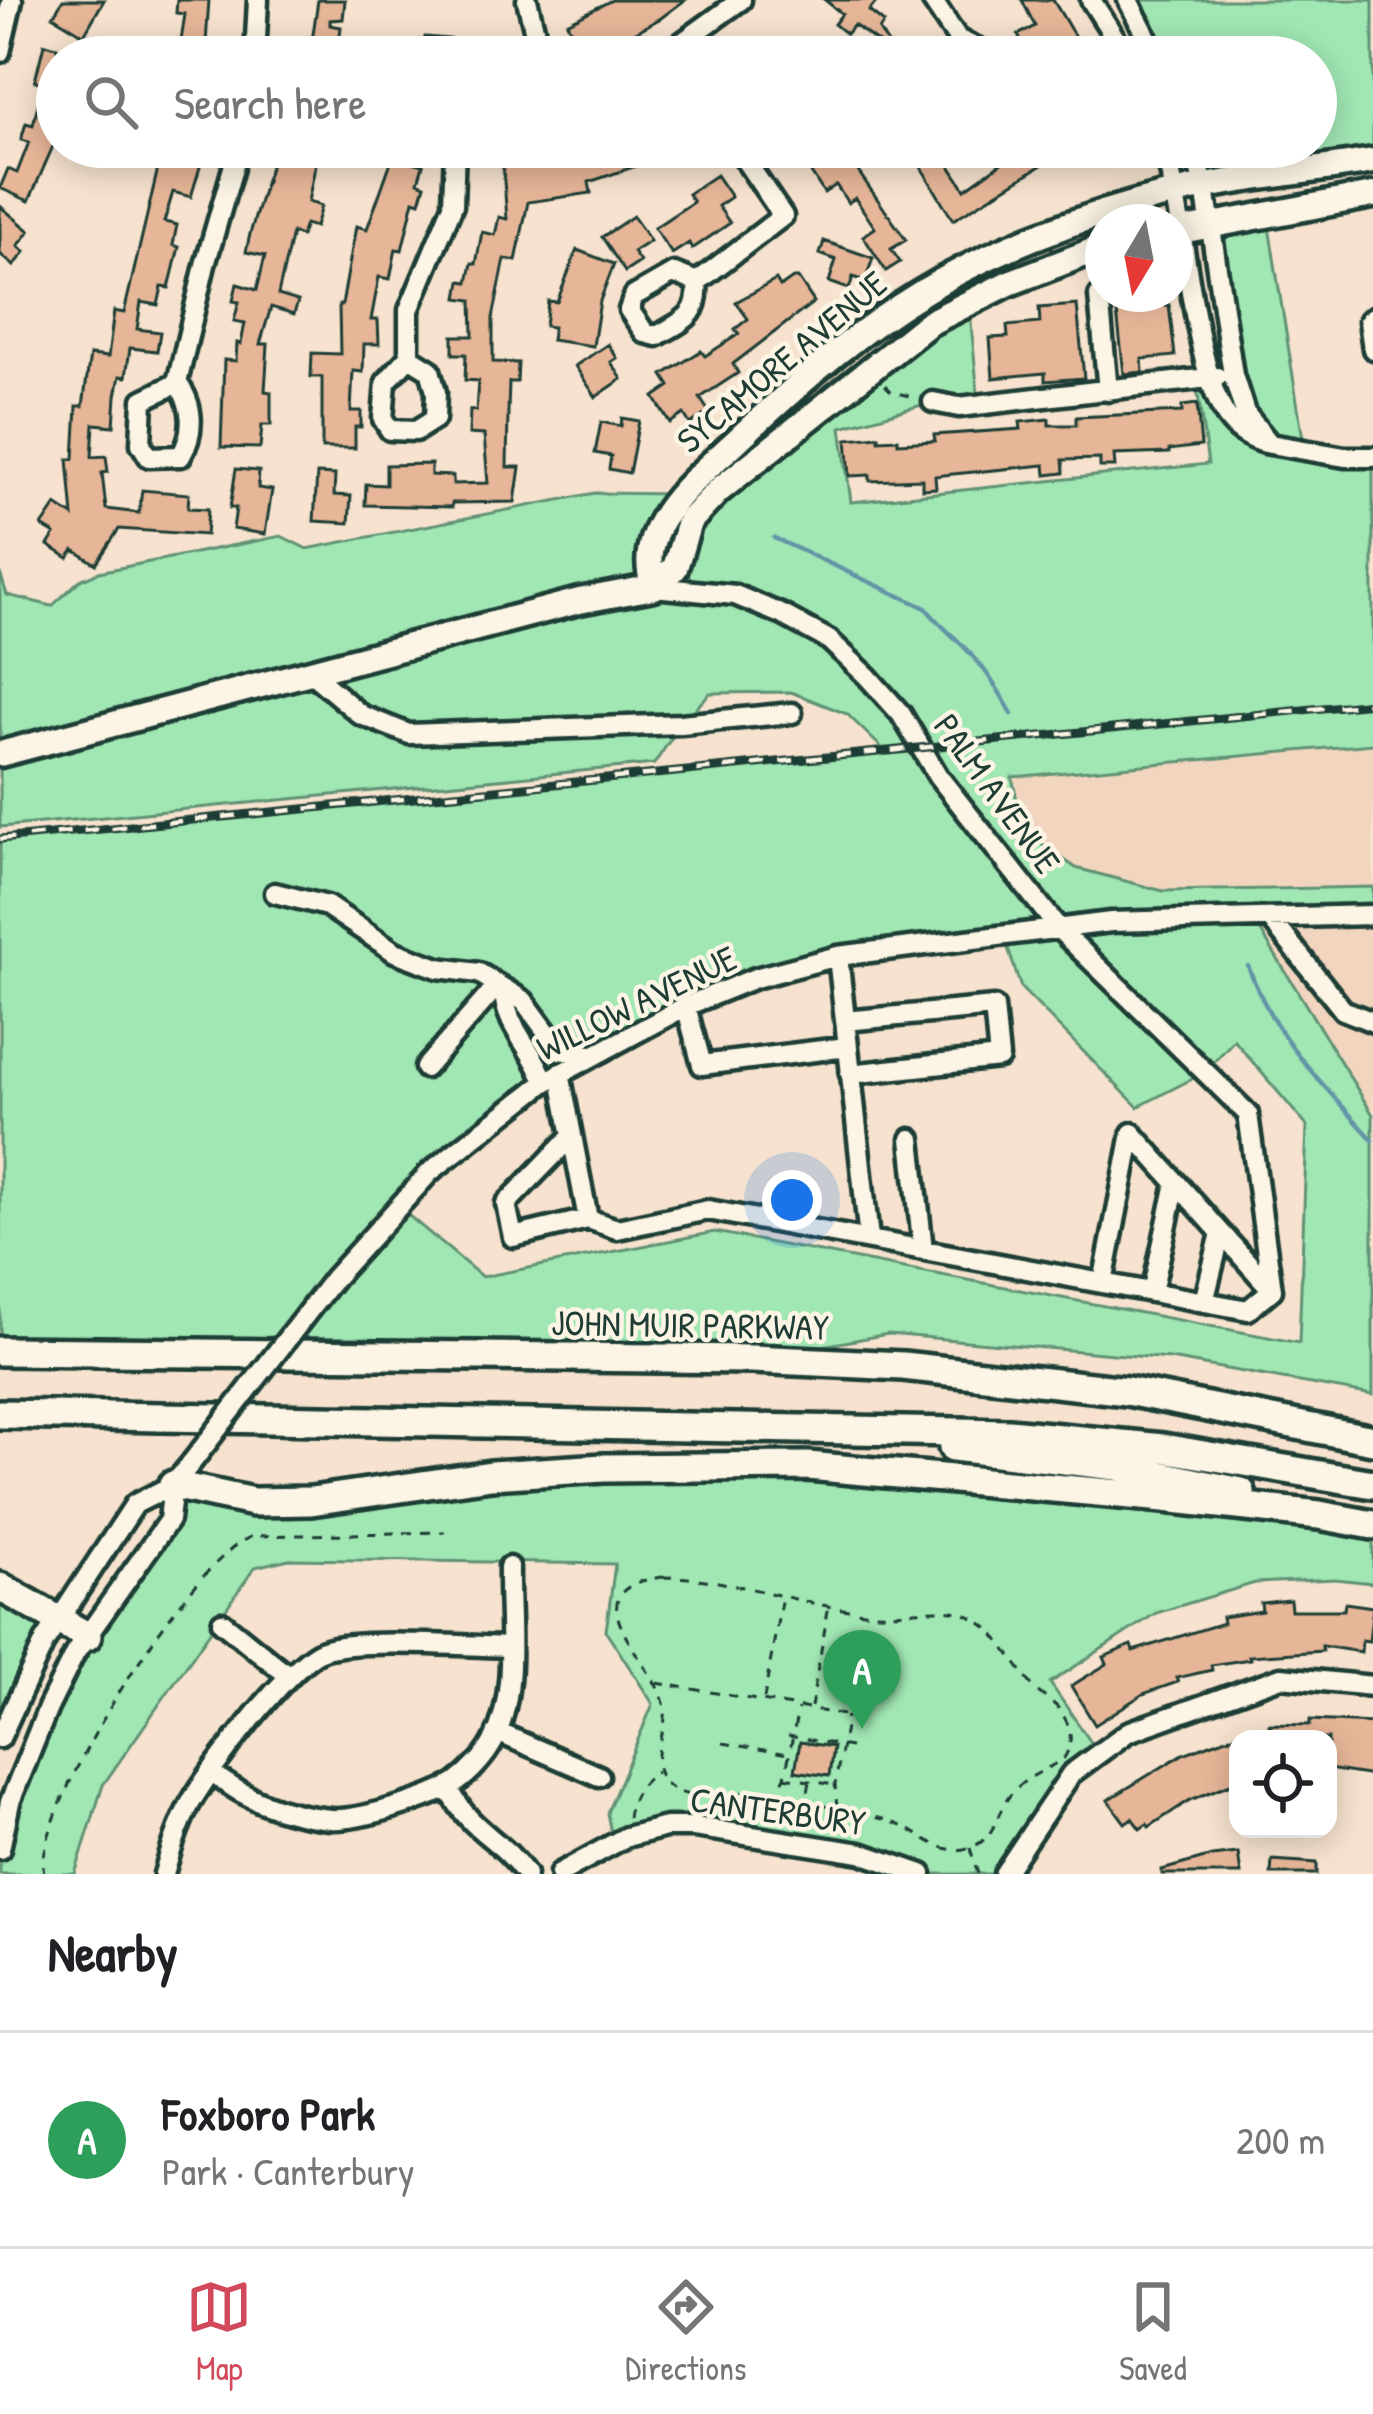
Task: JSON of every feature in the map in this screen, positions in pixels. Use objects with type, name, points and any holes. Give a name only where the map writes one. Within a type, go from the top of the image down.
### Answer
[{"type":"highway","name":"JOHN MUIR PARKWAY","points":[[0,1352],[752,1359],[903,1366],[1127,1390],[1373,1440]]},
{"type":"highway","points":[[0,1414],[932,1429],[1086,1438],[1373,1484]]},
{"type":"highway","points":[[782,1426],[1117,1466],[1289,1502],[1319,1515]]},
{"type":"highway","points":[[173,1485],[253,1502],[311,1501],[490,1475],[604,1468],[808,1466],[1319,1515],[1373,1525]]},
{"type":"highway","points":[[0,1587],[87,1636]]},
{"type":"main road","name":"SYCAMORE AVENUE","points":[[1337,166],[1373,160]]},
{"type":"main road","name":"SYCAMORE AVENUE","points":[[1085,254],[1009,283],[929,323],[868,369],[718,491],[688,522],[675,568],[654,587],[646,567],[657,531],[678,494],[861,334],[943,280],[1013,247],[1176,192],[1325,168]]},
{"type":"main road","points":[[1193,229],[1373,195]]},
{"type":"main road","points":[[0,754],[579,601],[654,587]]},
{"type":"street","points":[[0,52],[12,0]]},
{"type":"street","points":[[256,36],[258,0]]},
{"type":"street","points":[[527,0],[536,36]]},
{"type":"street","points":[[695,36],[741,0]]},
{"type":"street","points":[[932,0],[951,36]]},
{"type":"street","points":[[1091,0],[1114,36]]},
{"type":"street","points":[[1128,0],[1146,36]]},
{"type":"street","points":[[177,383],[233,168]]},
{"type":"street","points":[[410,357],[409,310],[453,205],[454,168]]},
{"type":"street","points":[[697,282],[783,216],[750,168]]},
{"type":"street","points":[[1170,168],[1180,204]]},
{"type":"street","points":[[1193,220],[1205,188],[1199,168]]},
{"type":"street","points":[[1193,243],[1245,413],[1270,444]]},
{"type":"street","points":[[1193,260],[1209,379],[1228,420],[1254,440],[1345,457],[1373,457]]},
{"type":"street","points":[[1101,312],[1108,391]]},
{"type":"street","points":[[1373,317],[1373,349]]},
{"type":"street","points":[[933,402],[959,407],[1233,375]]},
{"type":"street","name":"PALM AVENUE","points":[[654,587],[735,596],[783,615],[829,640],[901,714],[938,776],[1058,929],[1248,1114],[1272,1291]]},
{"type":"street","points":[[310,672],[361,715],[409,734],[681,724],[792,713]]},
{"type":"street","points":[[275,893],[327,906],[395,952],[438,968],[479,973],[524,1001],[560,1050],[590,1055]]},
{"type":"street","name":"WILLOW AVENUE","points":[[0,1738],[59,1620],[135,1504],[173,1485],[334,1278],[430,1172],[552,1077],[686,1006],[755,978],[838,956],[1111,922],[1373,915]]},
{"type":"street","points":[[1270,919],[1343,1010],[1373,1022]]},
{"type":"street","points":[[838,956],[869,1239]]},
{"type":"street","points":[[425,1068],[501,988]]},
{"type":"street","points":[[501,988],[505,1015],[538,1065],[552,1077],[572,1136],[588,1220]]},
{"type":"street","points":[[686,1006],[702,1065],[848,1047]]},
{"type":"street","points":[[845,1021],[994,1006],[1000,1058],[850,1074]]},
{"type":"street","points":[[572,1136],[506,1204],[513,1237],[588,1220],[617,1228],[708,1210],[1248,1310],[1272,1291],[1132,1133],[1103,1283]]},
{"type":"street","points":[[911,1139],[923,1250]]},
{"type":"street","points":[[1152,1292],[1176,1183]]},
{"type":"street","points":[[1204,1302],[1221,1233]]},
{"type":"street","name":"WILLOW AVENUE","points":[[0,1849],[5,1801],[48,1708],[87,1636],[169,1520],[173,1485]]},
{"type":"street","points":[[212,1773],[261,1804],[328,1819],[356,1816],[448,1787],[481,1759],[497,1732],[507,1690],[509,1567]]},
{"type":"street","points":[[222,1622],[289,1676]]},
{"type":"street","points":[[164,1874],[182,1821],[212,1773],[289,1676],[322,1651],[340,1646],[508,1647]]},
{"type":"street","points":[[1004,1874],[1071,1774],[1128,1732],[1281,1677],[1373,1686]]},
{"type":"street","points":[[497,1732],[599,1776]]},
{"type":"street","points":[[448,1787],[465,1819],[526,1874]]},
{"type":"street","name":"CANTERBURY","points":[[558,1874],[626,1837],[666,1827],[694,1827],[861,1853],[922,1874]]},
{"type":"path","points":[[868,369],[892,392],[933,402]]},
{"type":"path","points":[[44,1874],[44,1842],[77,1763],[194,1587],[226,1550],[254,1536],[445,1532]]},
{"type":"path","points":[[692,1578],[829,1605],[970,1616],[1010,1654],[1036,1690],[1062,1711],[1071,1739],[1064,1759],[1013,1790],[994,1829],[970,1848],[941,1848],[896,1823],[838,1809],[740,1793],[690,1795],[668,1785],[658,1771],[665,1713],[655,1682],[625,1642],[618,1621],[620,1602],[634,1583],[692,1578]]},
{"type":"path","points":[[764,1701],[782,1596]]},
{"type":"path","points":[[811,1709],[829,1605]]},
{"type":"path","points":[[655,1682],[862,1718]]},
{"type":"path","points":[[773,1798],[785,1777],[799,1707]]},
{"type":"path","points":[[838,1809],[836,1785],[847,1715]]},
{"type":"path","points":[[791,1736],[856,1748]]},
{"type":"path","points":[[723,1743],[790,1754]]},
{"type":"path","points":[[626,1837],[629,1805],[658,1771]]},
{"type":"path","points":[[785,1777],[836,1785]]},
{"type":"path","points":[[800,1844],[811,1778]]},
{"type":"path","points":[[970,1848],[978,1874]]},
{"type":"shaded area","points":[[1373,703],[1373,1115],[1253,919],[1111,922],[938,776]]},
{"type":"green space","points":[[1128,0],[1373,0],[1373,161],[1337,167],[1337,36],[1146,36]]},
{"type":"green space","points":[[1199,168],[1329,168],[1205,188]]},
{"type":"green space","points":[[1267,214],[1305,451],[1373,457],[1373,744],[1012,777],[1024,832],[1076,868],[1163,891],[1373,887],[1373,915],[1254,920],[1373,1115],[1373,1395],[1170,1359],[888,1334],[752,1359],[267,1348],[0,1349],[0,839],[885,751],[847,714],[791,692],[710,693],[654,764],[0,827],[0,573],[7,595],[52,606],[80,580],[99,572],[281,536],[307,549],[595,493],[678,494],[657,531],[653,586],[689,522],[969,303],[979,405],[933,402],[841,427],[851,502],[1208,464],[1196,381],[1209,379],[1228,420],[1245,413],[1208,226]],"holes":[[[1004,936],[1021,988],[1138,1107],[1205,1072],[1234,1040],[1307,1126],[1299,1343],[715,1232],[482,1277],[397,1206],[590,1055],[755,978]]]},
{"type":"green space","points":[[808,1466],[1373,1525],[1373,1583],[1335,1579],[1255,1583],[1156,1613],[1050,1683],[1099,1754],[1004,1874],[922,1874],[694,1827],[613,1843],[607,1813],[653,1704],[606,1631],[615,1564],[289,1559],[255,1567],[103,1785],[75,1874],[0,1874],[0,1849],[48,1708],[169,1520],[173,1485],[253,1502]]},
{"type":"green space","points":[[0,1588],[59,1620],[0,1738]]},
{"type":"building","points":[[63,0],[104,0],[84,35],[53,16]]},
{"type":"building","points":[[177,0],[209,0],[206,36],[182,36],[185,14],[176,13]]},
{"type":"building","points":[[318,0],[345,0],[343,19],[330,20],[330,25],[341,27],[340,36],[313,36]]},
{"type":"building","points":[[612,0],[685,0],[628,36],[574,36],[567,23]]},
{"type":"building","points":[[825,0],[878,0],[869,11],[884,23],[879,30],[883,36],[869,36],[854,25],[846,34],[834,24],[842,14]]},
{"type":"building","points":[[1022,0],[1053,0],[1074,36],[1018,36],[1035,26]]},
{"type":"building","points":[[36,112],[36,168],[43,168],[29,201],[0,188],[8,169],[17,173],[29,142],[21,140],[26,123],[33,125]]},
{"type":"building","points":[[158,168],[200,168],[191,197],[173,192],[164,222],[177,225],[173,245],[179,247],[169,288],[162,287],[158,305],[141,302],[137,329],[160,332],[157,351],[130,348],[126,377],[120,376],[114,426],[94,424],[92,457],[106,456],[108,472],[102,473],[106,509],[139,513],[142,490],[189,494],[188,508],[208,509],[206,535],[119,529],[96,564],[74,550],[68,558],[48,545],[55,534],[42,526],[56,505],[73,516],[68,459],[74,459],[77,406],[83,406],[90,355],[108,357],[114,311],[124,313]]},
{"type":"building","points":[[270,168],[315,168],[308,202],[321,206],[315,227],[305,224],[301,236],[292,233],[278,295],[298,301],[294,314],[271,307],[260,344],[268,344],[265,391],[271,392],[271,425],[262,425],[260,448],[221,447],[224,360],[236,361],[245,323],[234,321],[239,302],[233,301],[237,284],[257,290],[265,256],[246,252]]},
{"type":"building","points":[[389,168],[422,168],[418,182],[425,185],[420,202],[414,200],[402,250],[396,249],[390,279],[379,277],[371,320],[378,320],[379,344],[364,344],[363,372],[353,371],[351,411],[361,411],[355,448],[322,448],[322,377],[311,377],[312,353],[340,354],[339,305],[356,226],[367,229]]},
{"type":"building","points":[[503,168],[630,168],[589,182],[591,193],[528,202],[516,261],[505,259],[493,318],[493,362],[518,363],[517,382],[509,382],[508,412],[507,467],[520,467],[515,502],[452,503],[452,507],[365,505],[366,484],[386,485],[386,465],[431,464],[431,475],[453,476],[453,484],[488,483],[484,435],[469,434],[478,381],[465,380],[466,354],[453,354],[453,336],[473,336],[472,300],[458,298],[461,281],[468,282],[472,263],[476,264],[482,232],[495,235],[499,217],[507,219]]},
{"type":"building","points":[[808,168],[856,168],[906,240],[891,249],[900,262],[886,271],[863,236],[875,228],[855,198],[848,203],[836,185],[824,193]]},
{"type":"building","points":[[922,168],[952,168],[965,189],[994,168],[1037,168],[953,220]]},
{"type":"building","points":[[716,175],[731,197],[718,206],[730,223],[692,249],[689,243],[672,254],[654,228],[693,202],[688,194]]},
{"type":"building","points":[[0,206],[30,231],[18,246],[25,252],[14,266],[0,254]]},
{"type":"building","points":[[633,216],[650,241],[633,252],[640,262],[625,272],[602,237]]},
{"type":"building","points":[[824,241],[873,258],[865,281],[853,277],[849,289],[829,282],[836,260],[820,254]]},
{"type":"building","points":[[577,250],[614,264],[600,301],[593,346],[551,340],[553,327],[545,326],[548,301],[557,302]]},
{"type":"building","points":[[798,278],[814,302],[733,364],[738,373],[700,398],[709,412],[690,424],[684,414],[670,423],[654,397],[670,386],[663,375],[739,334],[735,329],[748,319],[736,302],[776,280],[780,287]]},
{"type":"building","points":[[1077,305],[1084,378],[1045,381],[1045,373],[993,378],[990,338],[1008,337],[1007,326],[1040,323],[1039,308]]},
{"type":"building","points":[[1117,312],[1170,312],[1175,356],[1142,359],[1143,372],[1124,374]]},
{"type":"building","points":[[608,344],[617,358],[611,362],[622,379],[596,397],[575,366]]},
{"type":"building","points":[[1197,404],[1201,446],[1169,453],[1114,455],[1115,467],[1100,467],[1100,459],[1063,460],[1064,473],[1046,475],[1045,465],[935,476],[936,488],[922,489],[922,479],[870,481],[870,475],[850,476],[847,439],[879,436],[879,440],[898,439],[898,443],[935,441],[934,435],[1021,429],[1020,422],[1049,419],[1049,425],[1076,425],[1076,417],[1182,412],[1182,406]]},
{"type":"building","points":[[622,418],[639,421],[629,473],[609,469],[611,456],[595,453],[601,422],[621,426]]},
{"type":"building","points":[[236,469],[259,471],[258,488],[272,490],[265,534],[233,529],[236,508],[230,508]]},
{"type":"building","points":[[317,474],[335,475],[334,495],[351,496],[349,523],[314,521]]},
{"type":"building","points":[[1290,1600],[1291,1610],[1344,1610],[1345,1603],[1373,1607],[1369,1641],[1362,1640],[1361,1652],[1322,1646],[1322,1651],[1249,1656],[1211,1665],[1212,1670],[1176,1678],[1178,1682],[1143,1694],[1095,1725],[1071,1686],[1107,1664],[1104,1657],[1131,1645],[1133,1651],[1223,1623],[1222,1617],[1262,1611],[1261,1603]]},
{"type":"building","points":[[1310,1720],[1373,1723],[1373,1776],[1337,1770],[1337,1730],[1269,1730],[1269,1724],[1310,1725]]},
{"type":"building","points":[[1229,1737],[1229,1785],[1190,1800],[1149,1827],[1140,1829],[1132,1818],[1125,1823],[1108,1800],[1183,1754]]},
{"type":"building","points":[[800,1742],[833,1747],[829,1776],[795,1771]]},
{"type":"building","points":[[1238,1853],[1241,1874],[1162,1874],[1162,1870],[1212,1856]]},
{"type":"building","points":[[1272,1860],[1317,1863],[1317,1874],[1271,1874]]},
{"type":"waterway","points":[[774,538],[926,608],[980,665],[1012,714]]},
{"type":"waterway","points":[[1248,966],[1286,1039],[1373,1140]]},
{"type":"railway","points":[[0,839],[1373,703]]},
{"type":"place","name":"Foxboro Park","points":[[862,1729]]}]
